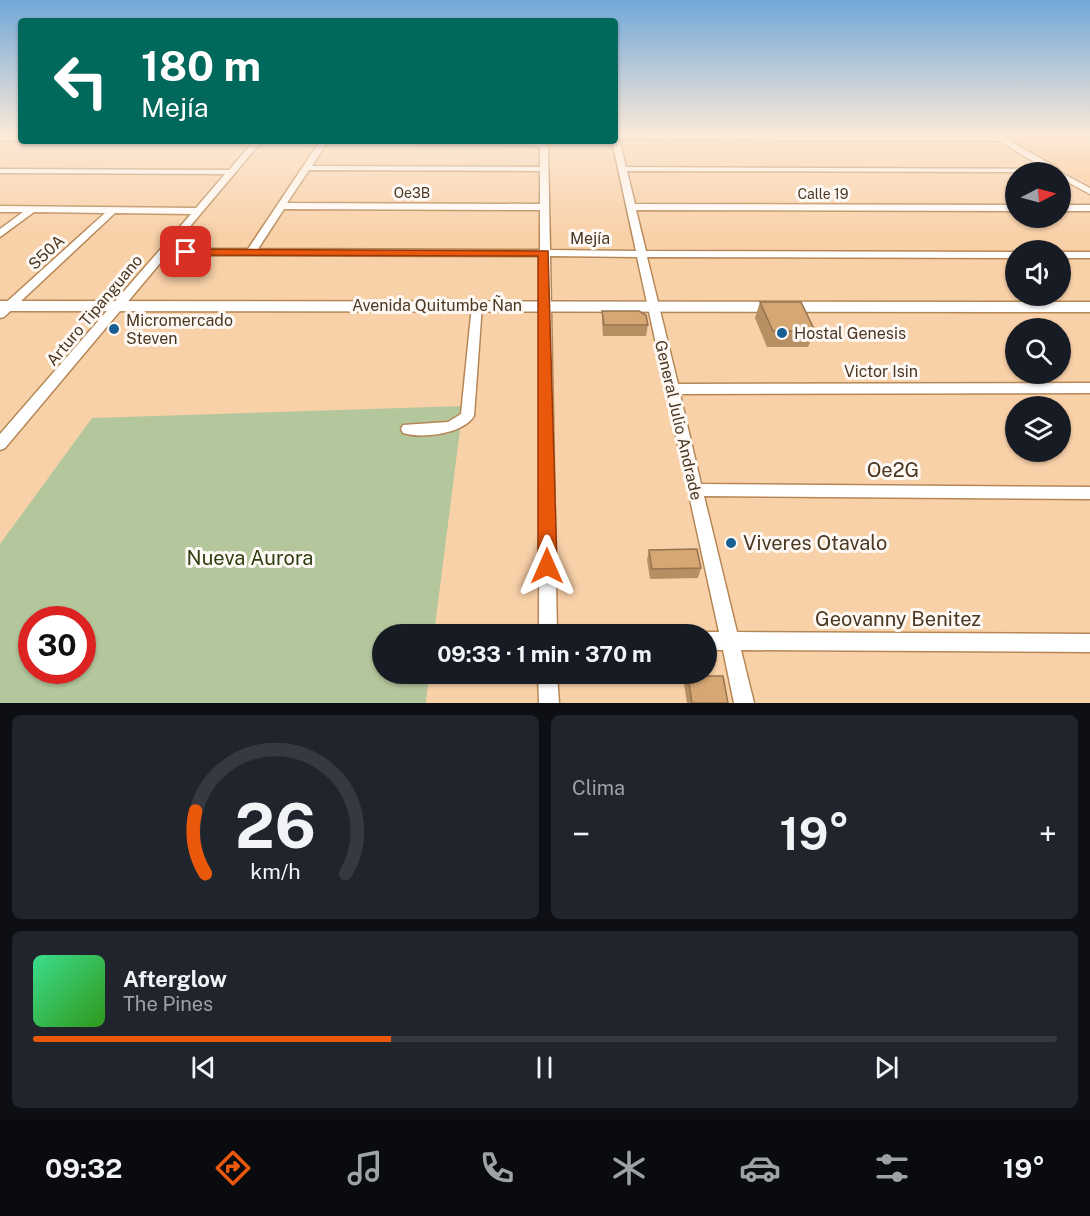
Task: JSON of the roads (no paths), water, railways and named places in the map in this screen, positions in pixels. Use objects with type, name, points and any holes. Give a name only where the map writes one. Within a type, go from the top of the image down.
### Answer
[{"type":"street","name":"Arturo Tipanguano","points":[[0,444],[237,167]]},
{"type":"street","points":[[251,252],[307,168],[543,169],[548,624]]},
{"type":"street","points":[[622,169],[1005,172]]},
{"type":"street","name":"General Julio Andrade","points":[[622,169],[744,703]]},
{"type":"street","points":[[0,171],[233,172]]},
{"type":"street","points":[[1071,180],[1090,191]]},
{"type":"street","name":"Oe3B","points":[[281,206],[543,207]]},
{"type":"street","name":"Calle 19","points":[[631,207],[1005,208]]},
{"type":"street","points":[[1071,208],[1090,208]]},
{"type":"street","points":[[0,209],[199,211]]},
{"type":"street","points":[[0,234],[32,209]]},
{"type":"street","name":"S50A","points":[[3,309],[112,211]]},
{"type":"street","name":"Mejía","points":[[165,252],[1005,255]]},
{"type":"street","points":[[1071,255],[1090,255]]},
{"type":"street","name":"Avenida Quitumbe Ñan","points":[[3,309],[654,310],[1090,307]]},
{"type":"street","points":[[408,429],[451,427],[461,424],[467,416],[477,310]]},
{"type":"street","name":"Avenida Quitumbe Ñan","points":[[654,310],[1090,316]]},
{"type":"street","name":"Victor Isin","points":[[672,389],[1090,388]]},
{"type":"street","name":"Oe2G","points":[[695,490],[1090,493]]},
{"type":"street","name":"Geovanny Benitez","points":[[717,640],[1090,643]]},
{"type":"street","points":[[548,684],[549,703]]},
{"type":"place","name":"Micromercado Steven","points":[[114,329]]},
{"type":"place","name":"Hostal Genesis","points":[[782,333]]},
{"type":"place","name":"Viveres Otavalo","points":[[731,543]]},
{"type":"park label","name":"Nueva Aurora","points":[[250,558]]}]
